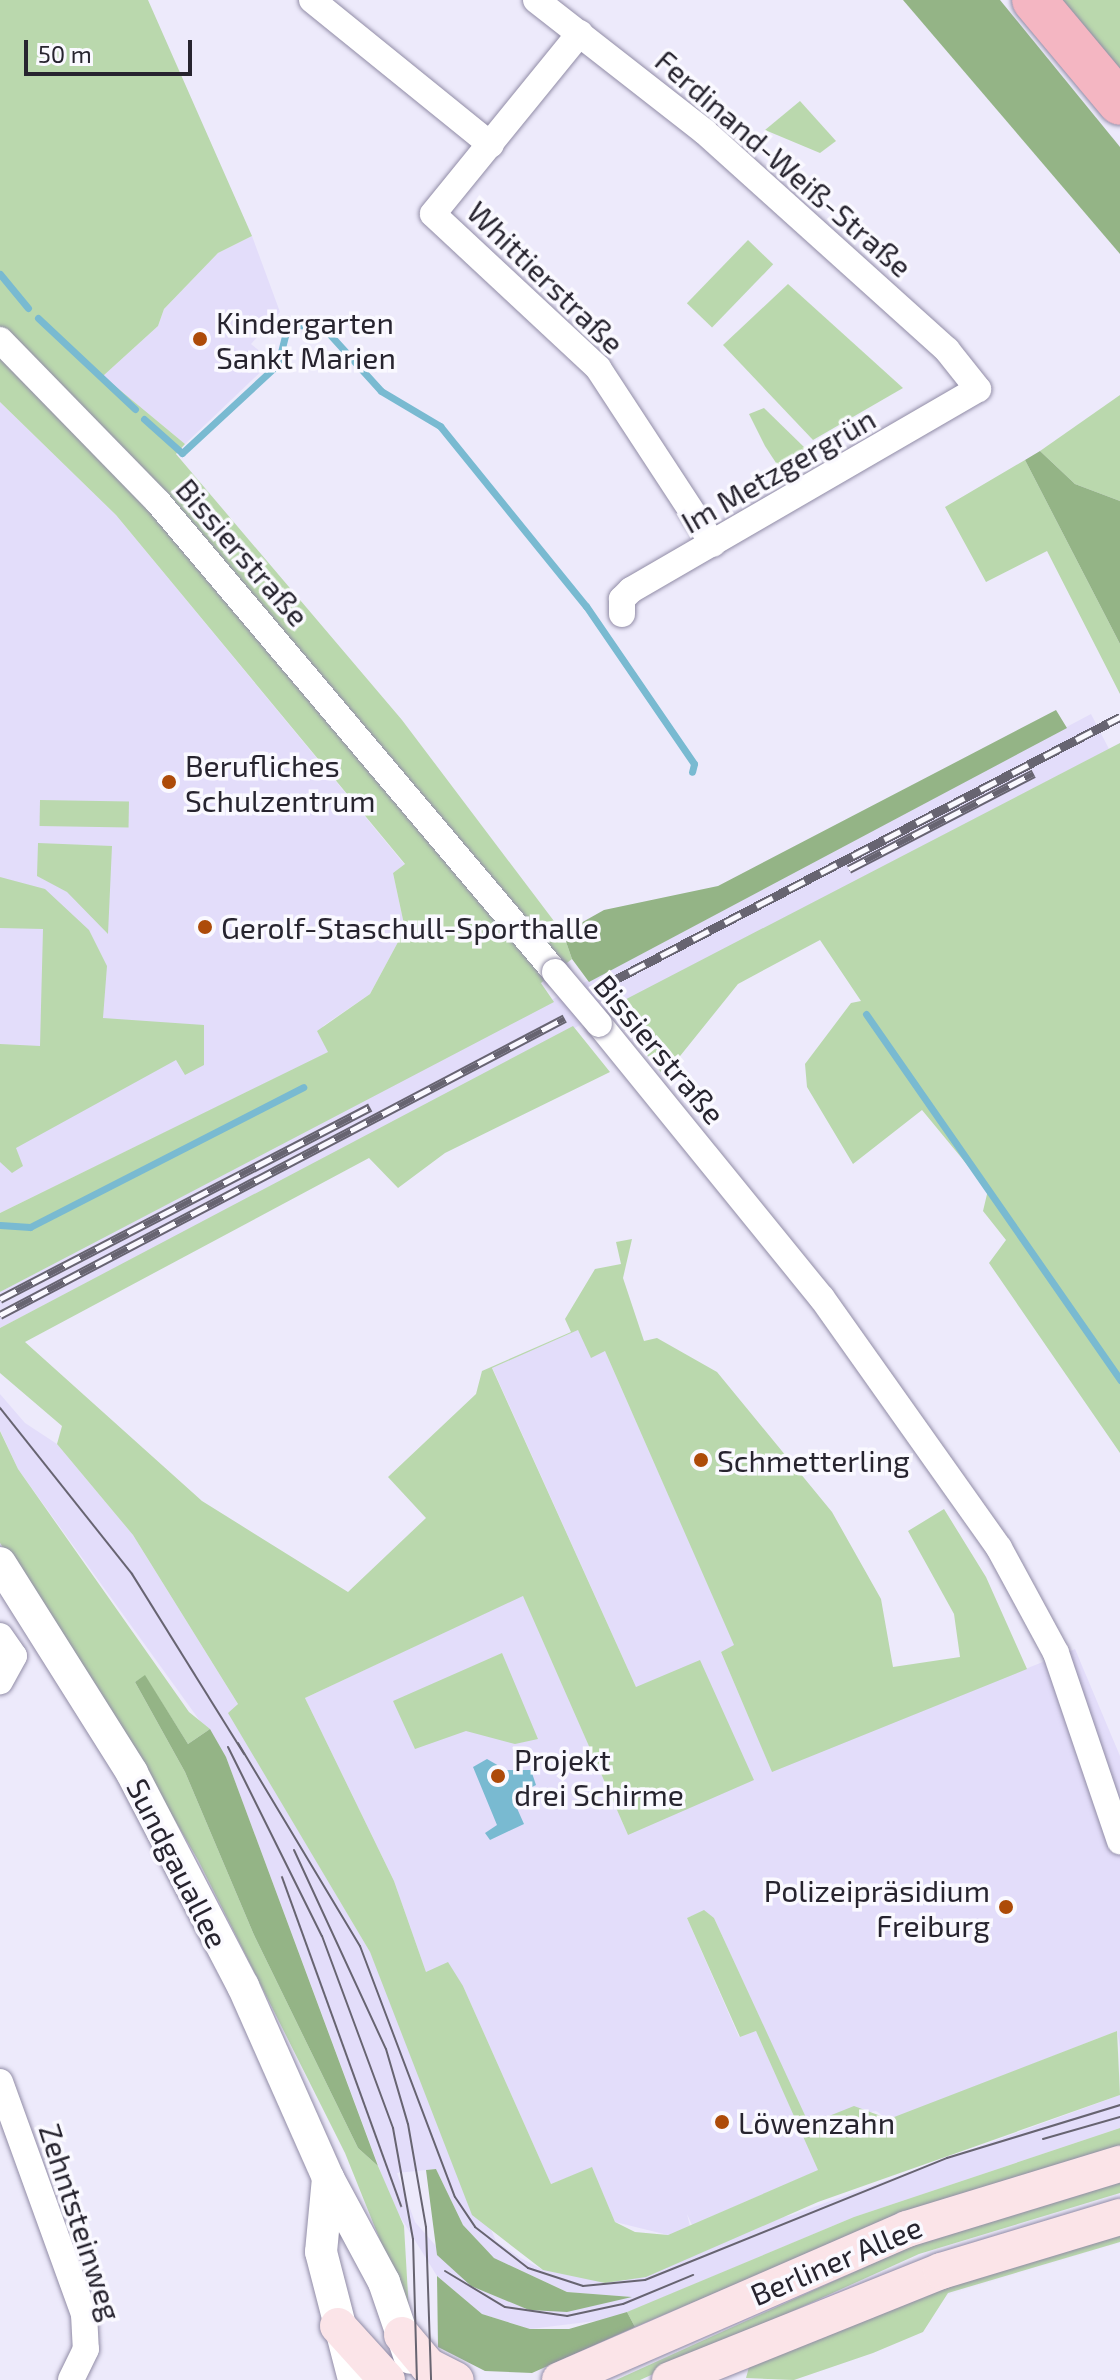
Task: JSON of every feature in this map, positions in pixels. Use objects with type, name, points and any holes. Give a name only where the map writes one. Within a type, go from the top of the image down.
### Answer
[{"type":"highway","points":[[1034,0],[1120,103]]},
{"type":"main road","name":"Berliner Allee","points":[[560,2380],[907,2229],[1120,2164]]},
{"type":"main road","name":"Berliner Allee","points":[[670,2380],[941,2271],[1120,2217]]},
{"type":"main road","points":[[338,2326],[387,2380]]},
{"type":"main road","points":[[402,2335],[428,2366],[456,2380]]},
{"type":"street","points":[[312,0],[491,145]]},
{"type":"street","name":"Ferdinand-Weiß-Straße","points":[[536,0],[580,33],[833,245],[947,350],[978,389]]},
{"type":"street","name":"Whittierstraße","points":[[580,33],[433,214],[598,368],[713,544]]},
{"type":"street","name":"Bissierstraße","points":[[0,340],[158,502],[599,1024],[822,1298],[999,1548],[1056,1653],[1120,1841]]},
{"type":"street","name":"Im Metzgergrün","points":[[622,614],[622,599],[631,590],[978,389]]},
{"type":"street","name":"Sundgauallee","points":[[0,1563],[132,1773],[243,1986],[328,2178],[362,2236],[417,2380]]},
{"type":"street","points":[[0,1636],[14,1656],[0,1681]]},
{"type":"street","name":"Zehntsteinweg","points":[[0,2082],[84,2314],[86,2349],[71,2380]]},
{"type":"street","name":"Sundgauallee","points":[[328,2178],[321,2252],[352,2377]]},
{"type":"shaded area","name":"Kindergarten Sankt Marien","points":[[252,236],[280,312],[251,344],[272,361],[185,444],[103,376],[158,326],[164,309],[218,253]]},
{"type":"shaded area","name":"Berufliches Schulzentrum","points":[[0,402],[116,515],[405,865],[393,873],[405,929],[370,994],[323,1026],[329,1052],[0,1213]]},
{"type":"shaded area","points":[[1091,714],[1109,749],[0,1328],[0,1292]]},
{"type":"shaded area","points":[[578,1330],[605,1351],[735,1646],[721,1652],[772,1771],[1075,1649],[1120,1756],[1120,2048],[1117,2031],[889,2120],[876,2111],[808,2124],[714,1918],[704,1911],[687,1918],[739,2037],[756,2031],[819,2170],[692,2225],[687,2214],[690,2226],[668,2235],[615,2222],[592,2168],[551,2184],[463,1986],[426,1972],[394,1881],[305,1698],[523,1595],[628,1835],[636,1687],[492,1367]]},
{"type":"shaded area","points":[[0,1394],[25,1423],[57,1444],[133,1535],[238,1704],[229,1713],[370,1952],[496,2241],[519,2257],[543,2270],[792,2215],[1120,2095],[1120,2128],[854,2217],[612,2319],[530,2329],[482,2314],[437,2276],[393,2205],[226,1757],[18,1469],[0,1430]],"holes":[[[436,2169],[463,2225],[494,2258],[567,2292],[631,2297],[529,2310],[471,2286],[415,2222],[397,2173]]]},
{"type":"green space","points":[[0,0],[148,0],[252,236],[218,253],[164,309],[158,326],[103,376],[185,444],[176,454],[402,720],[563,933],[572,959],[541,983],[554,1002],[0,1292],[0,1213],[328,1052],[317,1031],[370,994],[405,929],[393,873],[405,864],[116,515],[0,402]]},
{"type":"green space","points":[[903,0],[1000,0],[1120,147],[1120,254]]},
{"type":"green space","points":[[1059,0],[1120,0],[1120,74]]},
{"type":"green space","points":[[800,101],[836,141],[820,153],[765,130]]},
{"type":"green space","points":[[748,240],[773,264],[712,328],[687,303]]},
{"type":"green space","points":[[788,284],[903,388],[813,440],[723,345]]},
{"type":"green space","points":[[1120,395],[1120,501],[1075,484],[1040,451]]},
{"type":"green space","points":[[764,408],[805,448],[799,472],[780,469],[765,446],[749,414]]},
{"type":"green space","points":[[1040,451],[1075,484],[1120,501],[1120,644],[1025,460]]},
{"type":"green space","points":[[1025,460],[1120,644],[1120,694],[1047,551],[986,582],[945,507]]},
{"type":"green space","points":[[1056,710],[1067,728],[589,982],[572,959],[563,933],[604,910],[718,886]]},
{"type":"green space","points":[[1120,743],[1120,1453],[989,1263],[1006,1240],[983,1211],[988,1190],[922,1110],[853,1164],[807,1087],[805,1064],[851,1003],[861,1001],[820,940],[738,984],[664,1076],[609,1008]]},
{"type":"green space","points":[[40,800],[129,802],[129,828],[40,826]]},
{"type":"green space","points":[[38,843],[112,846],[108,934],[67,892],[37,876]]},
{"type":"green space","points":[[0,877],[45,889],[89,930],[107,966],[103,1018],[204,1025],[204,1065],[185,1075],[176,1060],[16,1148],[23,1166],[12,1173],[0,1162],[0,1044],[40,1046],[43,929],[0,928]]},
{"type":"green space","points":[[573,1026],[610,1072],[445,1153],[398,1188],[369,1158],[25,1342],[202,1501],[348,1592],[426,1518],[388,1477],[476,1394],[482,1371],[571,1332],[565,1319],[595,1269],[621,1264],[616,1242],[632,1239],[623,1278],[644,1341],[657,1338],[717,1372],[832,1512],[881,1599],[893,1667],[960,1657],[954,1614],[908,1531],[944,1509],[986,1577],[1027,1669],[772,1772],[721,1652],[734,1645],[605,1351],[591,1358],[578,1330],[492,1368],[636,1687],[700,1660],[754,1780],[628,1835],[523,1596],[305,1698],[394,1881],[426,1972],[448,1962],[463,1986],[551,2184],[592,2167],[615,2222],[635,2232],[668,2235],[818,2170],[756,2031],[740,2037],[687,1918],[704,1910],[714,1918],[809,2124],[854,2106],[889,2119],[1117,2031],[1120,2095],[818,2202],[646,2277],[605,2283],[543,2270],[472,2215],[370,1952],[228,1713],[238,1704],[133,1535],[57,1444],[62,1426],[0,1373],[0,1328]]},
{"type":"green space","points":[[0,1431],[18,1469],[189,1712],[210,1729],[188,1744],[145,1676],[135,1682],[185,1772],[254,1935],[358,2148],[378,2166],[404,2226],[409,2312],[345,2153],[198,1860],[98,1688],[0,1543]]},
{"type":"green space","points":[[502,1653],[538,1739],[515,1744],[466,1731],[415,1749],[393,1701]]},
{"type":"green space","points":[[145,1675],[188,1744],[210,1729],[226,1757],[378,2166],[358,2148],[254,1935],[185,1772],[135,1682]]},
{"type":"green space","points":[[1120,2128],[1120,2155],[916,2208],[635,2327],[627,2312],[854,2217]]},
{"type":"green space","points":[[436,2169],[463,2225],[494,2258],[567,2292],[632,2297],[567,2312],[529,2310],[471,2286],[437,2255],[426,2170]]},
{"type":"green space","points":[[1120,2176],[1120,2193],[919,2254],[640,2380],[616,2380],[911,2246]]},
{"type":"green space","points":[[1120,2229],[1120,2242],[948,2293],[923,2332],[873,2353],[794,2380],[746,2378],[749,2367],[915,2293]]},
{"type":"green space","points":[[437,2276],[482,2314],[530,2329],[569,2329],[627,2312],[635,2327],[532,2373],[485,2371],[438,2347]]},
{"type":"water","points":[[487,1759],[506,1770],[531,1770],[536,1785],[512,1797],[524,1824],[490,1840],[485,1833],[497,1825],[473,1767]]},
{"type":"waterway","points":[[0,274],[28,308]]},
{"type":"waterway","points":[[38,318],[135,409]]},
{"type":"waterway","points":[[144,419],[182,453],[278,364],[285,335],[297,325],[323,327],[381,391],[440,426],[586,606],[694,764],[692,772]]},
{"type":"waterway","points":[[866,1014],[1120,1380]]},
{"type":"waterway","points":[[0,1225],[30,1227],[303,1087]]},
{"type":"tram line","points":[[0,1408],[132,1574],[244,1754]]},
{"type":"tram line","points":[[238,1743],[360,1946],[455,2197],[475,2227],[528,2268],[583,2286],[645,2280],[947,2158],[1120,2105]]},
{"type":"tram line","points":[[228,1747],[322,1936],[393,2128],[413,2239],[417,2380]]},
{"type":"tram line","points":[[294,1850],[386,2049],[408,2124],[426,2227],[431,2380]]},
{"type":"tram line","points":[[282,1877],[401,2206]]},
{"type":"tram line","points":[[1043,2139],[1120,2117]]},
{"type":"tram line","points":[[445,2271],[505,2307],[567,2316],[623,2304],[693,2275]]},
{"type":"railway","points":[[597,989],[1120,717]]},
{"type":"railway","points":[[849,869],[1034,773]]},
{"type":"railway","points":[[0,1315],[565,1018]]},
{"type":"railway","points":[[0,1299],[370,1107]]},
{"type":"place","name":"Kindergarten Sankt Marien","points":[[200,339]]},
{"type":"place","name":"Berufliches Schulzentrum","points":[[169,782]]},
{"type":"place","name":"Gerolf-Staschull-Sporthalle","points":[[205,927]]},
{"type":"place","name":"Schmetterling","points":[[701,1460]]},
{"type":"place","name":"Projekt drei Schirme","points":[[498,1776]]},
{"type":"place","name":"Polizeipräsidium Freiburg","points":[[1006,1907]]},
{"type":"place","name":"Löwenzahn","points":[[722,2122]]}]
